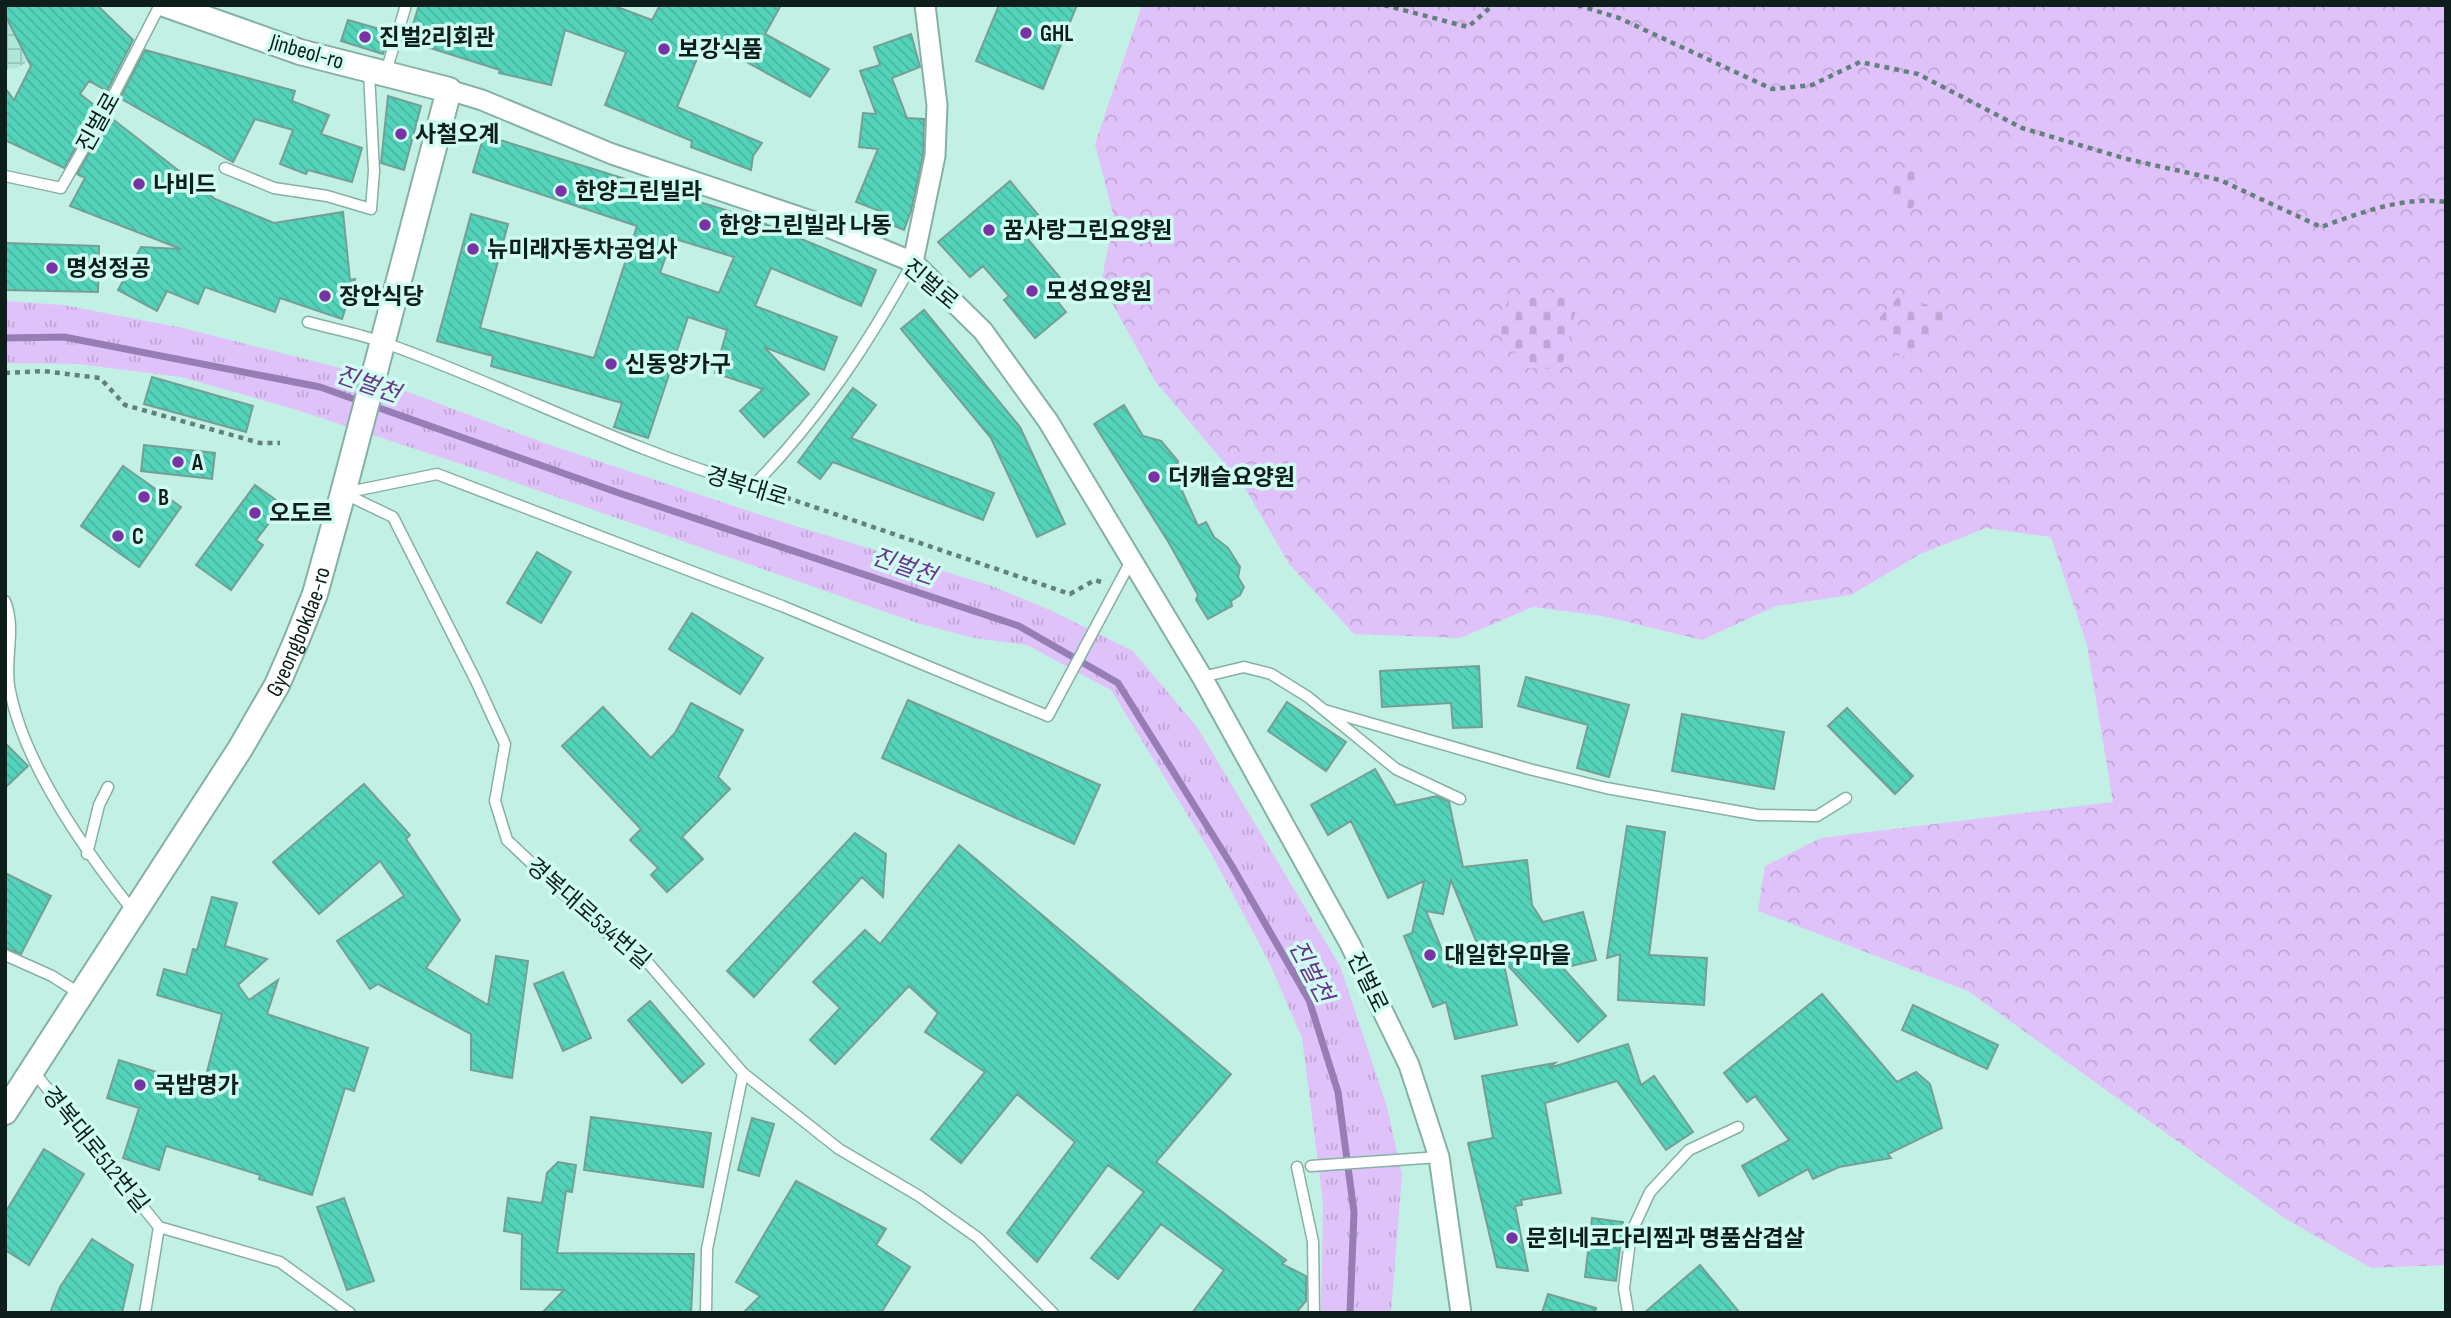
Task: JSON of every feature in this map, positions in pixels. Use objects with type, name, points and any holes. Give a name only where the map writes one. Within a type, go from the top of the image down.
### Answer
[{"type":"street","name":"Jinbeol-ro","points":[[167,5],[300,52],[449,90]]},
{"type":"street","points":[[913,262],[935,156],[937,105],[925,5]]},
{"type":"street","name":"진벌로","points":[[449,90],[482,100],[612,154],[823,225],[913,262],[982,331],[1048,421],[1133,558],[1350,944],[1409,1066],[1439,1157],[1461,1313]]},
{"type":"street","name":"Gyeongbokdae-ro","points":[[5,1112],[34,1072],[135,914],[277,685],[314,594],[449,90]]},
{"type":"lane","name":"진벌로","points":[[5,176],[61,187],[110,102],[160,5]]},
{"type":"lane","points":[[225,168],[274,188],[327,197],[371,209],[378,71],[406,5]]},
{"type":"lane","points":[[753,486],[822,406],[871,338],[913,262]]},
{"type":"lane","name":"경복대로","points":[[307,322],[478,378],[690,468],[753,486]]},
{"type":"lane","points":[[343,493],[437,474],[782,606],[1048,716],[1133,558]]},
{"type":"lane","name":"경복대로534번길","points":[[343,493],[393,517],[494,719],[505,744],[495,801],[507,840],[602,930],[637,950],[743,1073],[839,1149],[919,1196],[978,1238],[1053,1313]]},
{"type":"lane","points":[[5,601],[12,618],[9,690],[32,755],[87,854],[135,914]]},
{"type":"lane","points":[[1202,677],[1244,667],[1271,674],[1324,710],[1396,769],[1460,799]]},
{"type":"lane","points":[[1324,710],[1529,769],[1606,788],[1758,815],[1817,816],[1846,798]]},
{"type":"lane","points":[[87,854],[99,806],[108,787]]},
{"type":"lane","points":[[5,955],[52,975],[82,995]]},
{"type":"lane","name":"경복대로512번길","points":[[34,1072],[159,1227],[280,1262],[350,1313]]},
{"type":"lane","points":[[706,1313],[707,1250],[743,1073]]},
{"type":"lane","points":[[1628,1313],[1624,1287],[1631,1233],[1650,1192],[1689,1150],[1738,1127]]},
{"type":"lane","points":[[1311,1166],[1439,1157]]},
{"type":"lane","points":[[1297,1167],[1313,1242],[1314,1313]]},
{"type":"lane","name":"경복대로512번길","points":[[145,1313],[159,1227]]},
{"type":"path","points":[[1384,5],[1468,27],[1493,5]]},
{"type":"path","points":[[1578,5],[1619,18],[1772,89],[1812,85],[1860,62],[1918,74],[2022,128],[2127,159],[2220,180],[2321,227],[2372,208],[2434,200],[2446,202]]},
{"type":"path","points":[[5,373],[43,371],[100,378],[125,405],[260,443],[280,443]]},
{"type":"path","name":"경복대로","points":[[753,486],[1070,594],[1095,580],[1116,587]]},
{"type":"shaded area","points":[[5,5],[64,38],[17,68],[5,70]]},
{"type":"green space","points":[[1142,5],[2446,5],[2446,1265],[2371,1268],[2286,1219],[1968,991],[1758,911],[1765,866],[1821,838],[2113,802],[2087,645],[2051,537],[1986,528],[1920,554],[1851,595],[1776,606],[1702,640],[1603,616],[1533,607],[1460,638],[1354,634],[1289,564],[1244,486],[1155,381],[1101,283],[1114,218],[1095,144]]},
{"type":"green space","points":[[1903,169],[1928,170],[1908,220],[1896,210],[1886,186]]},
{"type":"green space","points":[[1559,292],[1576,309],[1561,369],[1528,368],[1496,330],[1509,299]]},
{"type":"green space","points":[[1900,295],[1950,313],[1920,357],[1896,355],[1879,318]]},
{"type":"green space","points":[[5,301],[63,305],[183,328],[352,371],[547,444],[773,519],[992,586],[1052,611],[1133,651],[1197,727],[1340,966],[1387,1107],[1402,1175],[1391,1313],[1321,1313],[1323,1202],[1302,1038],[1270,964],[1212,855],[1111,690],[1027,645],[974,638],[917,623],[491,474],[294,409],[181,377],[78,364],[5,363]]},
{"type":"building","points":[[5,5],[97,5],[133,40],[107,91],[89,81],[80,94],[98,108],[64,168],[5,140],[5,88],[14,100],[31,66],[5,15]]},
{"type":"building","points":[[419,5],[612,5],[652,20],[660,5],[781,5],[765,34],[829,69],[810,97],[705,39],[677,107],[762,143],[753,156],[751,170],[691,147],[692,141],[605,105],[626,52],[565,30],[551,85],[499,73],[500,70],[408,41]]},
{"type":"building","name":"GHL","points":[[999,5],[1077,5],[1043,89],[976,61]]},
{"type":"building","name":"진벌2리회관","points":[[348,20],[390,32],[383,54],[341,41]]},
{"type":"building","points":[[911,34],[920,67],[892,78],[907,118],[924,119],[923,155],[911,211],[904,230],[882,221],[885,213],[856,202],[878,149],[859,147],[863,113],[876,114],[860,71],[880,65],[874,47]]},
{"type":"building","points":[[145,50],[295,91],[292,101],[329,115],[321,134],[362,148],[352,182],[308,170],[306,174],[280,164],[293,130],[255,119],[233,162],[120,98]]},
{"type":"building","name":"사철오계","points":[[388,96],[421,106],[404,170],[381,163]]},
{"type":"building","name":"나비드","points":[[110,117],[215,199],[274,223],[343,212],[350,280],[355,279],[342,319],[280,298],[275,312],[205,287],[198,304],[167,291],[157,311],[118,290],[141,247],[181,249],[70,206],[85,178],[77,174]]},
{"type":"building","points":[[484,135],[751,218],[876,270],[861,306],[771,268],[755,306],[837,337],[824,370],[764,347],[809,394],[764,437],[740,411],[763,389],[715,373],[727,330],[688,317],[648,438],[614,427],[622,403],[491,366],[493,356],[437,341],[471,214],[508,224],[480,328],[594,358],[637,226],[473,172]],"holes":[[[672,238],[734,257],[719,293],[660,273]]]},
{"type":"building","points":[[1010,181],[1040,217],[1022,232],[1066,285],[1053,296],[1066,312],[1035,338],[1004,300],[1009,296],[983,266],[970,277],[938,242]]},
{"type":"building","name":"명성정공","points":[[5,243],[99,246],[98,292],[5,290]]},
{"type":"building","points":[[924,310],[1020,427],[1065,524],[1037,537],[991,438],[901,329]]},
{"type":"building","points":[[152,377],[253,406],[246,432],[144,404]]},
{"type":"building","points":[[853,388],[876,405],[851,438],[994,493],[983,520],[833,462],[820,479],[798,462]]},
{"type":"building","points":[[1124,405],[1143,436],[1161,441],[1178,461],[1177,468],[1187,487],[1182,491],[1198,526],[1206,522],[1214,537],[1228,548],[1240,567],[1238,577],[1244,587],[1240,595],[1231,601],[1232,606],[1208,619],[1169,543],[1094,424]]},
{"type":"building","name":"A","points":[[144,445],[215,453],[212,479],[141,471]]},
{"type":"building","points":[[123,466],[181,507],[139,567],[81,526]]},
{"type":"building","points":[[255,485],[283,505],[256,540],[263,545],[231,590],[196,565]]},
{"type":"building","points":[[537,552],[571,572],[541,623],[507,603]]},
{"type":"building","points":[[692,613],[763,658],[740,694],[669,649]]},
{"type":"building","points":[[1479,666],[1482,727],[1453,728],[1451,703],[1382,707],[1380,671]]},
{"type":"building","points":[[1526,677],[1629,705],[1609,777],[1577,768],[1588,725],[1518,706]]},
{"type":"building","points":[[908,700],[1100,785],[1074,844],[882,758]]},
{"type":"building","points":[[1287,702],[1346,742],[1326,771],[1268,731]]},
{"type":"building","points":[[691,703],[743,730],[718,777],[730,789],[682,837],[703,859],[667,892],[651,875],[658,868],[630,840],[641,829],[562,746],[603,707],[651,758],[675,733]]},
{"type":"building","points":[[1847,708],[1913,776],[1895,794],[1828,726]]},
{"type":"building","points":[[1682,714],[1784,732],[1774,789],[1672,771]]},
{"type":"building","points":[[5,743],[28,766],[5,788]]},
{"type":"building","points":[[1375,769],[1396,805],[1437,796],[1449,802],[1463,867],[1527,860],[1532,905],[1543,922],[1583,912],[1596,960],[1563,968],[1606,1016],[1578,1042],[1503,960],[1517,1025],[1455,1039],[1446,1002],[1433,1007],[1404,936],[1412,933],[1424,881],[1388,898],[1351,821],[1328,835],[1311,805]],"holes":[[[1451,880],[1484,960],[1449,967],[1426,911],[1443,914]]]},
{"type":"building","points":[[364,784],[410,835],[406,839],[460,920],[426,968],[488,1005],[496,956],[528,961],[512,1078],[471,1070],[471,1034],[378,984],[370,989],[337,941],[404,896],[380,861],[319,914],[273,862]]},
{"type":"building","points":[[1627,826],[1665,832],[1649,955],[1707,958],[1704,1005],[1618,1000],[1620,954],[1607,958]]},
{"type":"building","points":[[855,833],[886,854],[883,897],[862,877],[754,997],[727,971]]},
{"type":"building","points":[[959,845],[1231,1074],[1156,1162],[1286,1260],[1282,1264],[1306,1276],[1306,1301],[1296,1313],[1192,1313],[1224,1270],[1161,1224],[1118,1279],[1091,1258],[1144,1192],[1108,1165],[1037,1262],[1007,1233],[1075,1142],[1017,1094],[961,1163],[931,1139],[985,1072],[925,1032],[938,1013],[909,986],[835,1064],[810,1040],[840,1008],[813,982],[865,930],[880,944]]},
{"type":"building","points":[[5,873],[51,896],[21,954],[5,948]]},
{"type":"building","points":[[212,897],[237,903],[225,946],[267,959],[238,985],[249,1000],[278,980],[267,1014],[368,1048],[354,1091],[345,1088],[312,1195],[259,1179],[260,1175],[166,1146],[159,1170],[123,1158],[139,1108],[107,1098],[119,1060],[203,1087],[222,1014],[157,995],[164,969],[186,975],[193,949],[197,950]]},
{"type":"building","points":[[563,972],[591,1038],[563,1051],[534,984]]},
{"type":"building","points":[[1822,994],[1897,1082],[1916,1072],[1930,1084],[1942,1128],[1888,1154],[1891,1158],[1839,1167],[1813,1179],[1808,1169],[1759,1196],[1742,1166],[1789,1140],[1755,1096],[1747,1102],[1724,1073]]},
{"type":"building","points":[[650,1001],[704,1064],[682,1083],[628,1020]]},
{"type":"building","points":[[1913,1005],[1998,1045],[1987,1069],[1902,1030]]},
{"type":"building","points":[[1628,1044],[1641,1085],[1654,1076],[1693,1132],[1666,1150],[1617,1081],[1545,1103],[1561,1193],[1521,1200],[1522,1205],[1515,1206],[1528,1271],[1497,1267],[1468,1143],[1493,1138],[1482,1076],[1555,1063],[1549,1068]]},
{"type":"building","points":[[591,1117],[711,1133],[703,1187],[584,1170]]},
{"type":"building","points":[[752,1118],[774,1124],[759,1176],[738,1170]]},
{"type":"building","points":[[44,1149],[84,1174],[29,1265],[5,1250],[5,1213]]},
{"type":"building","points":[[558,1162],[576,1165],[572,1192],[566,1191],[557,1253],[694,1254],[691,1313],[542,1313],[564,1290],[521,1289],[522,1234],[504,1231],[508,1198],[542,1203],[547,1173]]},
{"type":"building","points":[[796,1181],[886,1229],[876,1245],[910,1267],[881,1313],[743,1313],[760,1296],[736,1282]]},
{"type":"building","points":[[344,1198],[374,1281],[347,1290],[317,1207]]},
{"type":"building","points":[[1592,1218],[1623,1222],[1616,1281],[1585,1277]]},
{"type":"building","points":[[92,1239],[133,1265],[122,1313],[50,1313],[60,1287]]},
{"type":"building","points":[[1700,1265],[1740,1313],[1644,1313]]},
{"type":"building","points":[[1548,1294],[1596,1308],[1595,1313],[1542,1313]]},
{"type":"waterway","name":"진벌천","points":[[5,338],[64,337],[320,387],[619,493],[1019,626],[1118,683],[1232,866],[1309,1000],[1338,1092],[1354,1212],[1350,1313]]},
{"type":"place","name":"GHL","points":[[1026,33]]},
{"type":"place","name":"진벌2리회관","points":[[365,37]]},
{"type":"place","name":"보강식품","points":[[664,49]]},
{"type":"place","name":"사철오계","points":[[401,134]]},
{"type":"place","name":"나비드","points":[[139,184]]},
{"type":"place","name":"한양그린빌라","points":[[561,191]]},
{"type":"place","name":"한양그린빌라 나동","points":[[705,225]]},
{"type":"place","name":"꿈사랑그린요양원","points":[[989,230]]},
{"type":"place","name":"뉴미래자동차공업사","points":[[473,249]]},
{"type":"place","name":"명성정공","points":[[52,268]]},
{"type":"place","name":"모성요양원","points":[[1032,291]]},
{"type":"place","name":"장안식당","points":[[325,296]]},
{"type":"place","name":"신동양가구","points":[[611,364]]},
{"type":"place","name":"A","points":[[178,462]]},
{"type":"place","name":"더캐슬요양원","points":[[1154,477]]},
{"type":"place","name":"B","points":[[144,497]]},
{"type":"place","name":"오도르","points":[[255,513]]},
{"type":"place","name":"C","points":[[118,536]]},
{"type":"place","name":"대일한우마을","points":[[1430,955]]},
{"type":"place","name":"국밥명가","points":[[140,1085]]},
{"type":"place","name":"문희네코다리찜과 명품삼겹살","points":[[1512,1238]]}]
